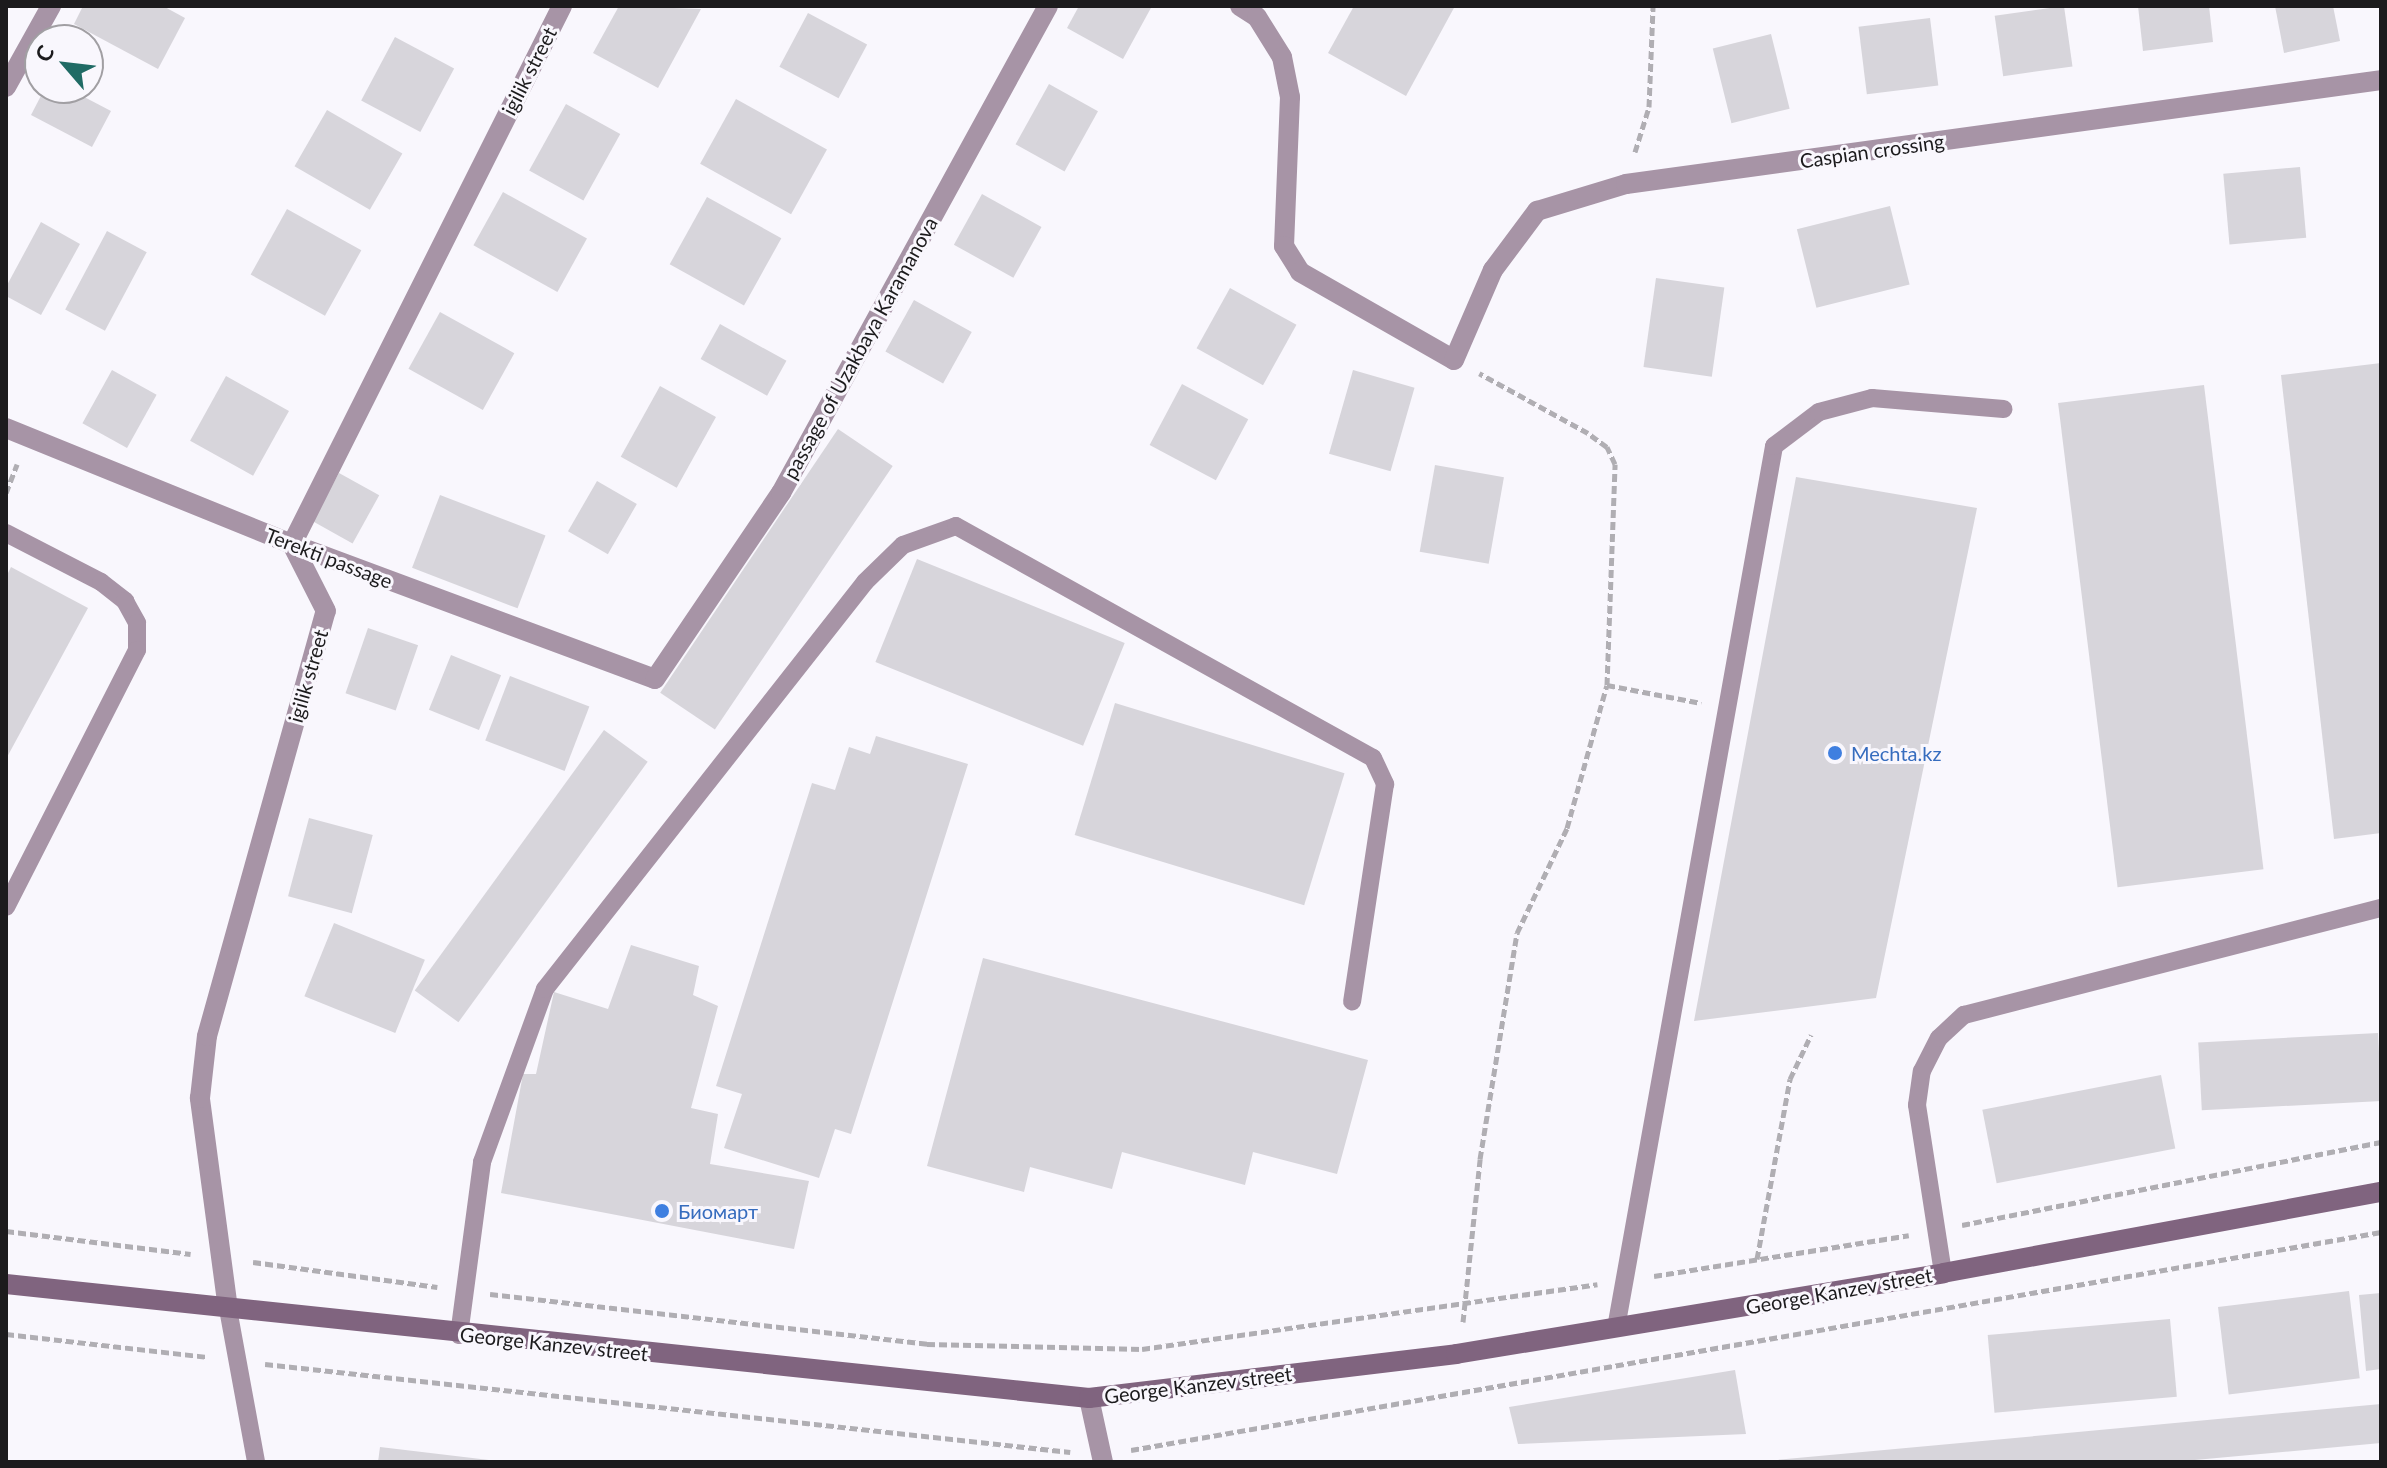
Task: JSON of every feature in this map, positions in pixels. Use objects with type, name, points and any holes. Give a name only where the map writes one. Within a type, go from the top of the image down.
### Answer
[{"type":"main road","name":"George Kanzev street","points":[[6,1284],[459,1335],[1089,1398],[1456,1354],[1943,1273],[2381,1192]]},
{"type":"street","points":[[6,87],[51,6]]},
{"type":"street","name":"igilik street","points":[[228,1309],[200,1098],[207,1036],[326,611],[292,544],[562,6]]},
{"type":"street","name":"passage of Uzakbaya Karamanova","points":[[655,679],[781,493],[1048,6]]},
{"type":"street","points":[[1240,6],[1257,17],[1285,70],[1290,97],[1284,246],[1300,272],[1454,360]]},
{"type":"street","name":"Caspian crossing","points":[[1454,360],[1493,270],[1537,211],[1626,184],[2381,80]]},
{"type":"street","name":"Terekti passage","points":[[6,428],[292,544],[655,679]]},
{"type":"street","points":[[1089,1398],[1103,1462]]},
{"type":"lane","points":[[1616,1328],[1774,446],[1819,412],[1872,398],[2004,409]]},
{"type":"lane","points":[[459,1335],[468,1292],[482,1162],[545,989],[865,582],[903,545],[956,526],[1373,758],[1385,784],[1352,1002]]},
{"type":"lane","points":[[6,533],[101,582],[125,601],[137,623],[137,650],[6,907]]},
{"type":"lane","points":[[1943,1273],[1917,1105],[1922,1071],[1939,1038],[1964,1015],[2381,908]]},
{"type":"lane","points":[[228,1309],[256,1462]]},
{"type":"path","points":[[1626,184],[1649,107],[1653,6]]},
{"type":"path","points":[[1454,360],[1588,433],[1607,447],[1615,464],[1607,685],[1567,828],[1517,933],[1480,1159],[1467,1298],[1456,1354]]},
{"type":"path","points":[[1607,685],[1725,708]]},
{"type":"path","points":[[1757,1259],[1790,1079],[1811,1035]]},
{"type":"path","points":[[6,1231],[468,1292],[927,1344],[1142,1349],[1467,1298],[1625,1281],[1935,1230],[2381,1142]]},
{"type":"building","points":[[83,6],[163,6],[185,18],[158,69],[104,40],[104,24],[74,24]]},
{"type":"building","points":[[619,6],[701,9],[658,88],[593,53]]},
{"type":"building","points":[[1079,6],[1152,6],[1123,59],[1067,28]]},
{"type":"building","points":[[1354,6],[1455,6],[1406,96],[1328,53]]},
{"type":"building","points":[[2064,6],[2072,66],[2003,76],[1995,16]]},
{"type":"building","points":[[2138,6],[2209,6],[2213,42],[2143,51]]},
{"type":"building","points":[[2275,6],[2333,6],[2340,41],[2284,53]]},
{"type":"building","points":[[808,13],[867,44],[839,98],[779,67]]},
{"type":"building","points":[[1930,18],[1938,85],[1867,94],[1859,27]]},
{"type":"building","points":[[1771,34],[1790,109],[1731,123],[1713,49]]},
{"type":"building","points":[[395,37],[454,68],[420,132],[361,101]]},
{"type":"building","points":[[1049,84],[1098,111],[1065,171],[1016,144]]},
{"type":"building","points":[[736,99],[827,149],[791,214],[700,164]]},
{"type":"building","points":[[37,104],[98,104],[111,111],[92,147],[31,115]]},
{"type":"building","points":[[566,104],[620,134],[583,201],[529,170]]},
{"type":"building","points":[[327,110],[402,154],[370,210],[294,166]]},
{"type":"building","points":[[2300,167],[2306,238],[2229,244],[2223,174]]},
{"type":"building","points":[[503,192],[587,239],[557,292],[473,245]]},
{"type":"building","points":[[982,194],[1041,227],[1013,278],[954,245]]},
{"type":"building","points":[[707,197],[781,238],[744,306],[670,264]]},
{"type":"building","points":[[1890,206],[1910,285],[1816,308],[1797,229]]},
{"type":"building","points":[[287,209],[361,250],[325,316],[251,275]]},
{"type":"building","points":[[41,222],[80,244],[41,315],[6,296],[6,287]]},
{"type":"building","points":[[107,231],[147,252],[105,331],[65,310]]},
{"type":"building","points":[[1656,278],[1724,288],[1712,377],[1643,367]]},
{"type":"building","points":[[1230,288],[1296,325],[1263,385],[1197,348]]},
{"type":"building","points":[[914,300],[972,332],[943,384],[885,352]]},
{"type":"building","points":[[440,312],[514,353],[483,410],[408,369]]},
{"type":"building","points":[[720,324],[786,361],[767,396],[701,359]]},
{"type":"building","points":[[2381,363],[2381,833],[2334,839],[2281,375]]},
{"type":"building","points":[[112,370],[157,395],[127,448],[82,423]]},
{"type":"building","points":[[1353,370],[1415,388],[1391,471],[1329,454]]},
{"type":"building","points":[[226,376],[289,411],[253,476],[190,441]]},
{"type":"building","points":[[1182,384],[1248,419],[1216,480],[1150,445]]},
{"type":"building","points":[[2204,385],[2263,869],[2118,887],[2058,403]]},
{"type":"building","points":[[660,386],[716,417],[677,488],[621,457]]},
{"type":"building","points":[[838,429],[893,466],[715,730],[660,693]]},
{"type":"building","points":[[1435,465],[1504,477],[1489,564],[1420,552]]},
{"type":"building","points":[[339,473],[379,495],[353,543],[312,521]]},
{"type":"building","name":"Mechta.kz","points":[[1796,477],[1977,508],[1876,998],[1694,1021]]},
{"type":"building","points":[[597,481],[637,504],[608,554],[568,531]]},
{"type":"building","points":[[440,495],[545,535],[518,608],[412,568]]},
{"type":"building","points":[[917,559],[1125,643],[1083,746],[875,662]]},
{"type":"building","points":[[11,567],[88,608],[6,759],[6,577]]},
{"type":"building","points":[[368,628],[418,645],[396,710],[346,693]]},
{"type":"building","points":[[451,655],[501,675],[479,730],[429,710]]},
{"type":"building","points":[[510,676],[589,706],[565,771],[485,740]]},
{"type":"building","points":[[1115,703],[1345,773],[1304,905],[1075,835]]},
{"type":"building","points":[[604,730],[648,762],[458,1022],[415,991]]},
{"type":"building","points":[[876,736],[968,764],[851,1134],[835,1129],[819,1178],[724,1148],[742,1094],[716,1086],[812,783],[835,790],[849,747],[870,754]]},
{"type":"building","points":[[309,818],[373,835],[352,913],[288,896]]},
{"type":"building","points":[[334,923],[425,960],[395,1033],[304,996]]},
{"type":"building","points":[[631,945],[699,966],[693,995],[718,1006],[691,1108],[718,1114],[710,1164],[809,1181],[794,1249],[501,1193],[523,1074],[536,1074],[554,992],[608,1009]]},
{"type":"building","points":[[983,958],[1368,1060],[1337,1174],[1253,1152],[1245,1185],[1122,1152],[1112,1189],[1030,1167],[1024,1192],[927,1166]]},
{"type":"building","points":[[2378,1033],[2381,1101],[2202,1110],[2198,1042]]},
{"type":"building","points":[[2161,1075],[2175,1149],[1997,1183],[1982,1110]]},
{"type":"building","points":[[2349,1291],[2360,1378],[2229,1394],[2218,1307]]},
{"type":"building","points":[[2381,1293],[2381,1369],[2366,1371],[2359,1295]]},
{"type":"building","points":[[2170,1319],[2177,1397],[1994,1413],[1988,1335]]},
{"type":"building","points":[[1735,1370],[1746,1434],[1518,1444],[1509,1407]]},
{"type":"building","points":[[2381,1404],[2381,1443],[2173,1462],[1755,1462]]},
{"type":"building","points":[[380,1447],[489,1460],[489,1462],[378,1462]]},
{"type":"place","name":"Mechta.kz","points":[[1835,753]]},
{"type":"place","name":"Биомарт","points":[[662,1211]]}]
